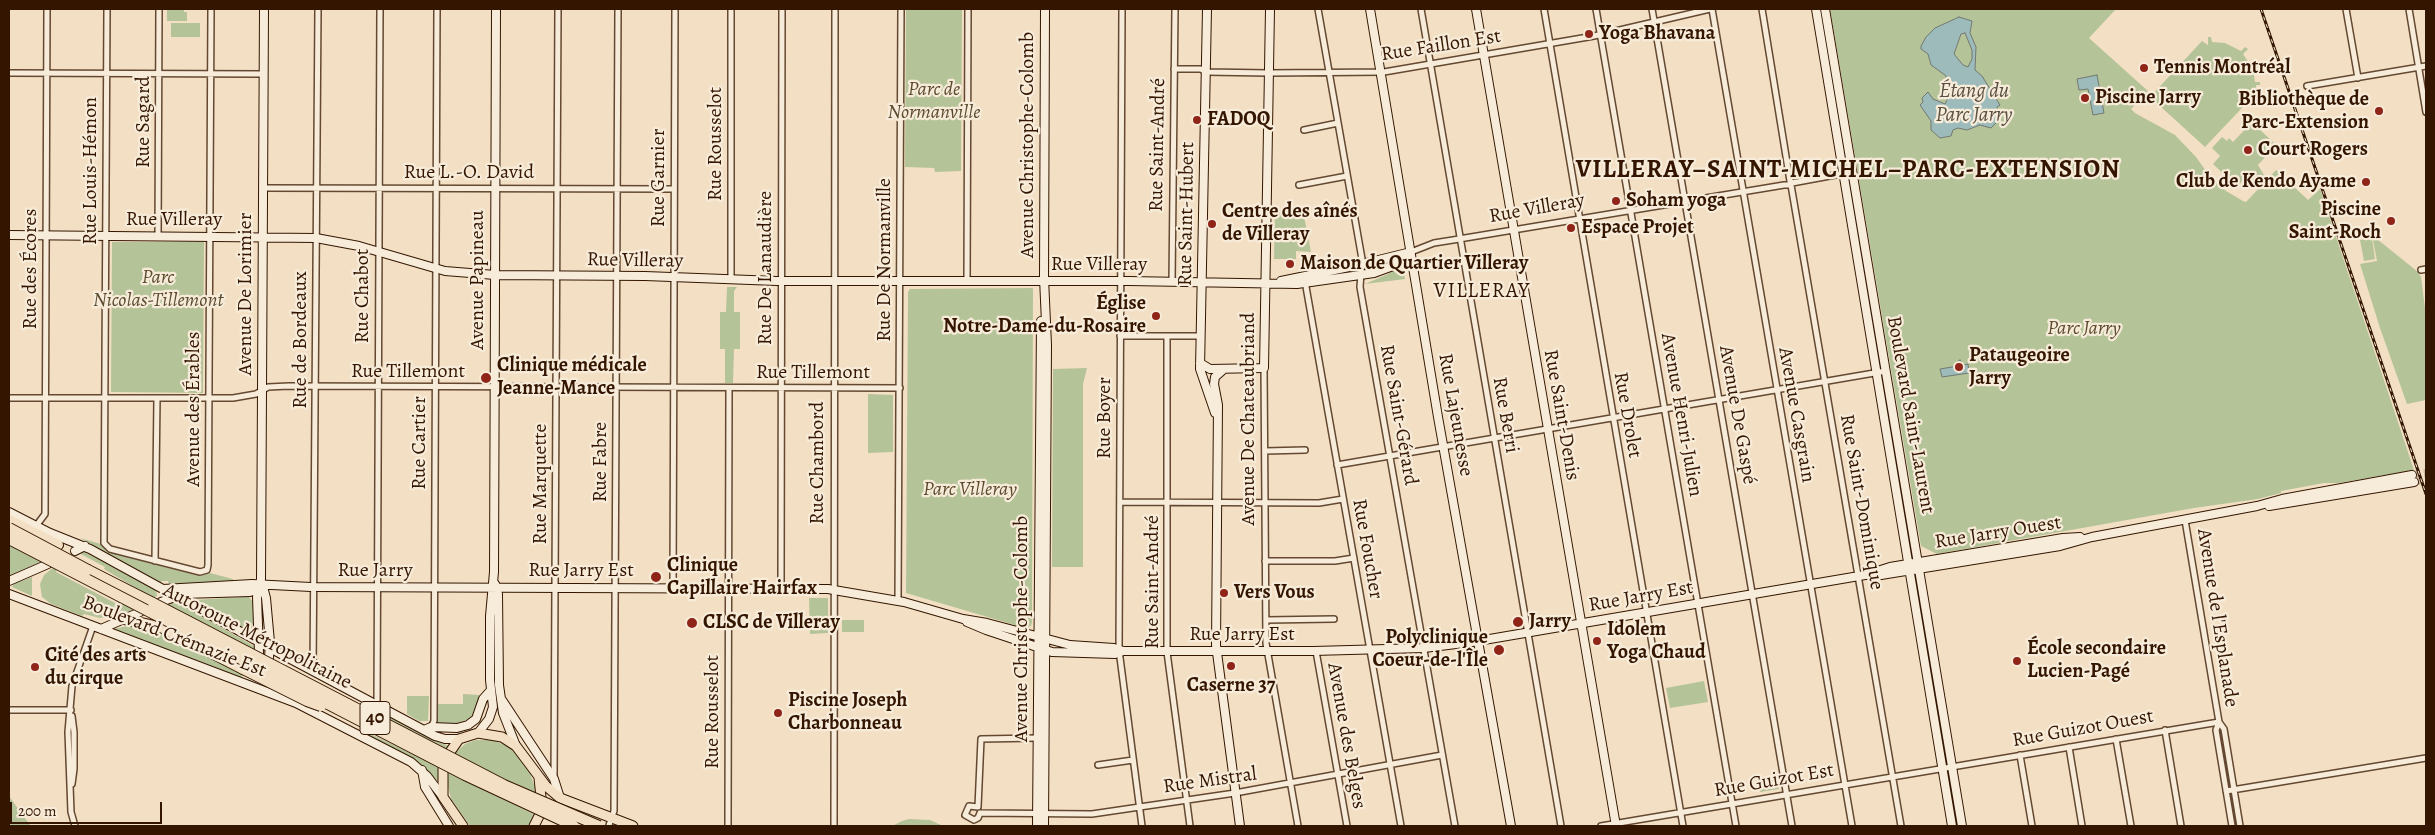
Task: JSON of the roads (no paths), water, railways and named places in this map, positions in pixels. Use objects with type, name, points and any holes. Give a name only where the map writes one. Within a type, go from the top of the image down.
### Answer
[{"type":"highway","points":[[9,520],[58,545],[88,570]]},
{"type":"highway","name":"Autoroute Métropolitaine","points":[[9,528],[504,784],[606,823]]},
{"type":"highway","name":"Autoroute Métropolitaine","points":[[9,539],[503,794],[574,826]]},
{"type":"highway","points":[[124,619],[163,628],[247,676],[307,701],[345,713]]},
{"type":"main road","name":"Avenue De Lorimier","points":[[259,653],[263,586],[264,9]]},
{"type":"main road","name":"Avenue Papineau","points":[[478,733],[491,715],[493,703],[491,690],[490,608],[494,585],[496,9]]},
{"type":"main road","name":"Avenue Christophe-Colomb","points":[[1044,826],[1041,814],[1038,738],[1042,638],[1040,345],[1044,281],[1046,9]]},
{"type":"main road","name":"Rue Saint-Hubert","points":[[1207,9],[1200,363],[1202,379],[1216,417]]},
{"type":"main road","name":"Avenue De Chateaubriand","points":[[1264,368],[1270,9]]},
{"type":"main road","name":"Rue Lajeunesse","points":[[1370,9],[1511,826]]},
{"type":"main road","name":"Rue Saint-Denis","points":[[1476,9],[1615,825]]},
{"type":"main road","name":"Boulevard Saint-Laurent","points":[[1816,9],[1952,826]]},
{"type":"main road","name":"Boulevard Saint-Laurent","points":[[1825,9],[1962,826]]},
{"type":"main road","name":"Rue Villeray","points":[[9,236],[263,236],[316,238],[379,251],[435,269],[495,275],[674,277],[781,282],[1121,281],[1265,283],[1360,276],[1390,267],[1411,252]]},
{"type":"main road","name":"Rue Villeray","points":[[1305,280],[1411,252]]},
{"type":"main road","points":[[1200,363],[1206,368],[1264,368]]},
{"type":"main road","name":"Rue Saint-Hubert","points":[[1224,368],[1216,375],[1214,380],[1218,405],[1216,417],[1216,652],[1240,826]]},
{"type":"main road","name":"Rue Jarry Ouest","points":[[1909,567],[2063,538],[2092,537],[2257,506],[2283,505],[2413,479]]},
{"type":"main road","name":"Boulevard Crémazie Est","points":[[9,512],[36,526],[85,546],[313,671],[361,701],[376,704],[428,728],[442,738],[459,739],[478,733],[498,736],[516,746],[539,777],[560,798],[606,823],[633,826]]},
{"type":"main road","points":[[75,551],[85,546]]},
{"type":"main road","points":[[9,581],[48,564]]},
{"type":"main road","name":"Rue Jarry Est","points":[[963,619],[986,630],[1041,648],[1076,654],[1120,651],[1267,652],[1424,648],[1527,633],[1862,575],[1880,568],[1909,567]]},
{"type":"main road","name":"Avenue Papineau","points":[[494,585],[498,594],[498,680],[505,720],[516,746]]},
{"type":"main road","name":"Rue Jarry Est","points":[[434,587],[494,585],[616,588],[834,589],[898,601],[1075,646],[1120,651]]},
{"type":"main road","name":"Avenue De Lorimier","points":[[263,586],[270,648],[269,658]]},
{"type":"main road","points":[[161,602],[174,596],[263,586]]},
{"type":"main road","points":[[163,589],[179,587],[315,587]]},
{"type":"main road","name":"Rue Jarry","points":[[315,587],[434,587]]},
{"type":"main road","name":"Boulevard Crémazie Est","points":[[9,594],[101,629],[247,676],[257,683],[346,727],[422,770],[463,826]]},
{"type":"main road","points":[[101,629],[140,612]]},
{"type":"main road","name":"Avenue Christophe-Colomb","points":[[1037,826],[1041,814],[1041,648]]},
{"type":"main road","points":[[428,728],[457,728],[470,724],[476,717],[483,699],[491,690]]},
{"type":"main road","points":[[501,699],[554,780],[560,798]]},
{"type":"main road","points":[[450,752],[459,739]]},
{"type":"main road","points":[[443,769],[443,797]]},
{"type":"main road","points":[[422,770],[425,787],[449,826]]},
{"type":"main road","points":[[539,777],[541,797]]},
{"type":"main road","points":[[534,826],[539,816]]},
{"type":"street","name":"Rue des Écores","points":[[36,526],[45,514],[47,9]]},
{"type":"street","name":"Rue Louis-Hémon","points":[[107,9],[104,543],[110,549],[155,560]]},
{"type":"street","name":"Rue Sagard","points":[[158,236],[159,9]]},
{"type":"street","name":"Avenue des Érables","points":[[155,560],[198,572],[207,570],[210,398],[211,9]]},
{"type":"street","name":"Rue de Bordeaux","points":[[313,671],[318,9]]},
{"type":"street","name":"Rue Chabot","points":[[376,704],[380,9]]},
{"type":"street","name":"Rue Cartier","points":[[428,728],[434,720],[437,9]]},
{"type":"street","name":"Rue Marquette","points":[[554,780],[558,9]]},
{"type":"street","name":"Rue Fabre","points":[[606,823],[614,811],[618,9]]},
{"type":"street","name":"Rue Garnier","points":[[672,588],[674,9]]},
{"type":"street","name":"Rue Rousselot","points":[[731,9],[731,280]]},
{"type":"street","name":"Rue De Lanaudière","points":[[781,588],[782,9]]},
{"type":"street","name":"Rue Chambord","points":[[834,826],[833,282],[835,9]]},
{"type":"street","name":"Rue De Normanville","points":[[898,601],[901,9]]},
{"type":"street","points":[[967,282],[968,9]]},
{"type":"street","name":"Rue Boyer","points":[[1122,9],[1120,651],[1142,826]]},
{"type":"street","name":"Rue Saint-André","points":[[1172,282],[1175,9]]},
{"type":"street","name":"Rue Saint-Gérard","points":[[1318,9],[1362,264],[1360,276],[1390,456],[1455,826]]},
{"type":"street","name":"Rue Berri","points":[[1421,9],[1560,826]]},
{"type":"street","name":"Rue Drolet","points":[[1544,9],[1683,826]]},
{"type":"street","name":"Avenue Henri-Julien","points":[[1596,9],[1736,826]]},
{"type":"street","name":"Avenue De Gaspé","points":[[1652,9],[1792,826]]},
{"type":"street","name":"Rue Faillon Est","points":[[1174,68],[1201,69],[1206,72],[1381,72],[1601,35],[1711,9]]},
{"type":"street","name":"Avenue Casgrain","points":[[1711,9],[1852,826]]},
{"type":"street","name":"Rue Saint-Dominique","points":[[1762,9],[1791,188],[1862,575],[1901,826]]},
{"type":"street","points":[[2346,9],[2358,78]]},
{"type":"street","points":[[2409,9],[2426,112]]},
{"type":"street","points":[[2307,86],[2426,66]]},
{"type":"street","points":[[9,73],[264,74]]},
{"type":"street","points":[[1304,130],[1338,123]]},
{"type":"street","name":"Rue Villeray","points":[[1411,252],[1434,243],[1853,172]]},
{"type":"street","points":[[1299,185],[1347,176]]},
{"type":"street","name":"Rue L.-O. David","points":[[263,188],[674,189]]},
{"type":"street","name":"Rue Foucher","points":[[1305,280],[1401,826]]},
{"type":"street","points":[[1120,336],[1200,336]]},
{"type":"street","name":"Rue Saint-André","points":[[1167,336],[1167,652],[1190,826]]},
{"type":"street","name":"Avenue De Chateaubriand","points":[[1264,368],[1267,652],[1298,826]]},
{"type":"street","points":[[1338,466],[1494,437],[1886,371]]},
{"type":"street","name":"Rue Tillemont","points":[[9,398],[210,398],[246,396],[268,387],[316,386],[900,388]]},
{"type":"street","name":"Rue Rousselot","points":[[728,826],[729,388]]},
{"type":"street","points":[[155,560],[157,398]]},
{"type":"street","points":[[1265,450],[1305,450]]},
{"type":"street","points":[[1120,502],[1319,503],[1343,498]]},
{"type":"street","name":"Avenue de l'Esplanade","points":[[2185,520],[2218,722],[2216,730],[2232,826]]},
{"type":"street","points":[[1265,561],[1335,561],[1354,558]]},
{"type":"street","points":[[1266,620],[1334,619]]},
{"type":"street","points":[[75,826],[71,812],[68,732],[73,680],[93,626]]},
{"type":"street","name":"Avenue des Belges","points":[[1316,651],[1347,826]]},
{"type":"street","points":[[9,710],[71,710]]},
{"type":"street","name":"Avenue de l'Esplanade","points":[[2218,722],[2224,729],[2240,826]]},
{"type":"street","name":"Rue Guizot Ouest","points":[[1952,766],[2218,722]]},
{"type":"street","points":[[2165,730],[2181,826]]},
{"type":"street","points":[[980,813],[978,807],[981,739],[1038,738]]},
{"type":"street","points":[[2116,739],[2131,826]]},
{"type":"street","points":[[2069,747],[2082,826]]},
{"type":"street","points":[[2020,755],[2032,826]]},
{"type":"street","name":"Rue Mistral","points":[[978,807],[968,806],[966,815],[969,819],[974,820],[978,818],[980,813],[1086,814],[1236,793],[1442,756]]},
{"type":"street","points":[[2226,791],[2426,758]]},
{"type":"street","points":[[1098,765],[1133,760]]},
{"type":"street","name":"Rue Guizot Est","points":[[1601,826],[1952,766]]},
{"type":"water","name":"Étang du Parc Jarry","points":[[1959,17],[1972,21],[1970,33],[1976,47],[1975,70],[1982,76],[2000,105],[1997,107],[1997,122],[1991,128],[1980,125],[1967,130],[1958,128],[1953,130],[1951,136],[1940,138],[1931,130],[1931,121],[1920,105],[1923,102],[1922,98],[1928,92],[1933,99],[1945,104],[1948,98],[1954,96],[1954,87],[1952,87],[1945,75],[1931,65],[1928,54],[1921,49],[1926,37],[1935,28]],"holes":[[[1965,33],[1972,50],[1972,59],[1968,67],[1963,65],[1954,54],[1961,34]]]},
{"type":"water","name":"Piscine Jarry","points":[[2097,75],[2104,113],[2093,115],[2088,89],[2079,90],[2077,79]]},
{"type":"water","name":"Pataugeoire Jarry","points":[[1960,360],[1963,365],[1968,364],[1969,373],[1942,377],[1940,369],[1958,366],[1957,362]]},
{"type":"tunnel","points":[[2412,475],[2426,473]]},
{"type":"tunnel","points":[[2414,482],[2426,479]]},
{"type":"railway","points":[[2261,9],[2426,494]]},
{"type":"place","name":"Yoga Bhavana","points":[[1589,34]]},
{"type":"place","name":"Tennis Montréal","points":[[2144,68]]},
{"type":"place","name":"Piscine Jarry","points":[[2085,98]]},
{"type":"place","name":"Bibliothèque de Parc-Extension","points":[[2379,111]]},
{"type":"place","name":"FADOQ","points":[[1197,120]]},
{"type":"place","name":"Court Rogers","points":[[2248,150]]},
{"type":"place","name":"Club de Kendo Ayame","points":[[2366,182]]},
{"type":"place","name":"Soham yoga","points":[[1616,201]]},
{"type":"place","name":"Piscine Saint-Roch","points":[[2391,221]]},
{"type":"place","name":"Centre des aînés de Villeray","points":[[1212,224]]},
{"type":"place","name":"Espace Projet","points":[[1571,228]]},
{"type":"place","name":"Maison de Quartier Villeray","points":[[1290,264]]},
{"type":"place","name":"Église Notre-Dame-du-Rosaire","points":[[1156,316]]},
{"type":"place","name":"Pataugeoire Jarry","points":[[1959,367]]},
{"type":"place","name":"Clinique médicale Jeanne-Mance","points":[[486,378]]},
{"type":"place","name":"Clinique Capillaire Hairfax","points":[[656,577]]},
{"type":"place","name":"Vers Vous","points":[[1224,593]]},
{"type":"place","name":"Jarry","points":[[1518,622]]},
{"type":"place","name":"CLSC de Villeray","points":[[692,623]]},
{"type":"place","name":"Idolem Yoga Chaud","points":[[1597,641]]},
{"type":"place","name":"Polyclinique Coeur-de-l'Île","points":[[1499,650]]},
{"type":"place","name":"École secondaire Lucien-Pagé","points":[[2017,661]]},
{"type":"place","name":"Caserne 37","points":[[1231,666]]},
{"type":"place","name":"Cité des arts du cirque","points":[[35,667]]},
{"type":"place","name":"Piscine Joseph Charbonneau","points":[[778,713]]},
{"type":"district","name":"VILLERAY–SAINT-MICHEL–PARC-EXTENSION","points":[[1848,171]]},
{"type":"district","name":"VILLERAY","points":[[1482,292]]},
{"type":"park label","name":"Parc de Normanville","points":[[934,102]]},
{"type":"park label","name":"Parc Nicolas-Tillemont","points":[[158,290]]},
{"type":"park label","name":"Parc Jarry","points":[[2084,329]]},
{"type":"park label","name":"Parc Villeray","points":[[970,490]]}]
